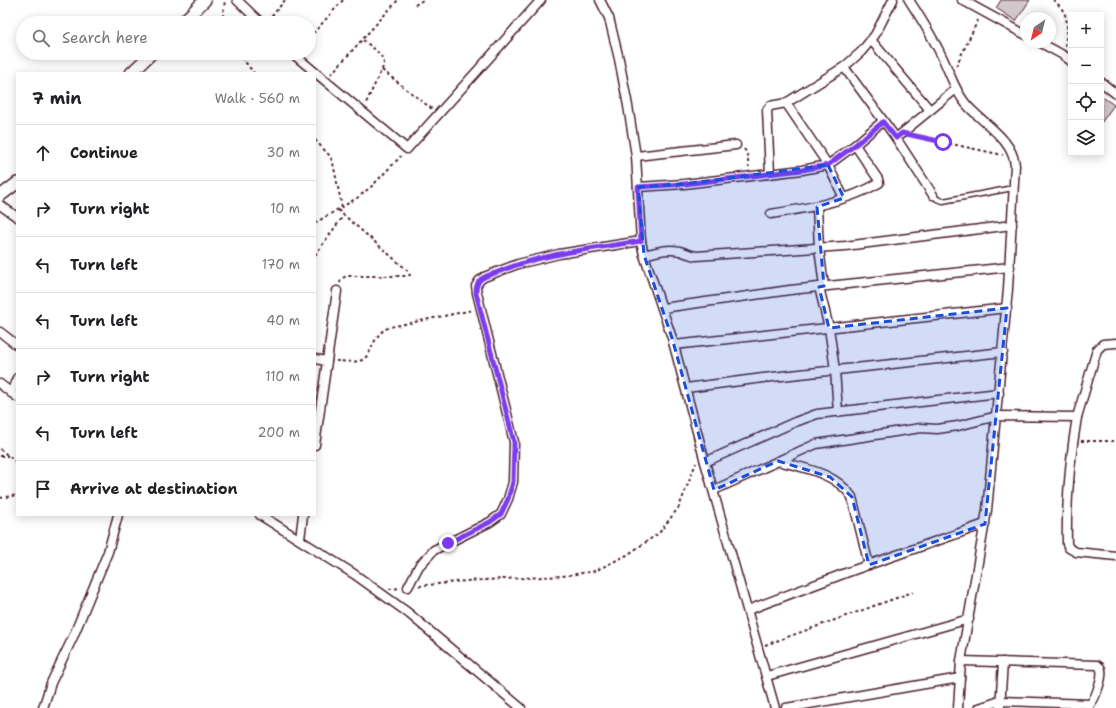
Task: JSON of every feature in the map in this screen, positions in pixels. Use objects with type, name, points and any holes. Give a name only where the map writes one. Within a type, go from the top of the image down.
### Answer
[{"type":"street","points":[[189,16],[205,0]]},
{"type":"street","points":[[237,0],[254,16]]},
{"type":"street","points":[[316,73],[407,149],[541,0]]},
{"type":"street","points":[[600,0],[609,18],[619,59],[636,156],[641,241],[644,255],[663,308],[674,345],[701,448],[776,708]]},
{"type":"street","points":[[770,174],[767,110],[770,106],[786,103],[844,67],[861,52],[871,40],[893,0]]},
{"type":"street","points":[[909,0],[935,42],[956,89],[967,105],[1007,145],[1014,158],[1010,267],[997,416],[984,524],[962,661],[958,708]]},
{"type":"street","points":[[962,0],[1020,32]]},
{"type":"street","points":[[871,40],[930,110]]},
{"type":"street","points":[[1050,48],[1068,59]]},
{"type":"street","points":[[132,72],[145,60]]},
{"type":"street","points":[[300,60],[314,72]]},
{"type":"street","points":[[844,67],[883,122],[899,135],[933,195]]},
{"type":"street","points":[[1104,84],[1116,94]]},
{"type":"street","points":[[899,135],[956,89]]},
{"type":"street","points":[[786,103],[828,165],[844,198]]},
{"type":"street","points":[[638,187],[684,184],[802,170],[828,165],[883,122]]},
{"type":"street","points":[[636,156],[736,144]]},
{"type":"street","points":[[771,214],[817,207],[844,198],[877,184],[879,181],[855,145]]},
{"type":"street","points":[[0,196],[16,184]]},
{"type":"street","points":[[0,205],[16,216]]},
{"type":"street","points":[[817,207],[822,286],[829,328],[838,412]]},
{"type":"street","points":[[644,255],[664,250],[696,256],[845,246],[1012,225]]},
{"type":"street","points":[[408,587],[419,566],[434,550],[490,522],[501,514],[508,499],[513,482],[514,442],[476,293],[476,286],[479,281],[484,277],[518,264],[559,254],[641,241]]},
{"type":"street","points":[[663,308],[822,286],[1010,267]]},
{"type":"street","points":[[316,438],[337,291]]},
{"type":"street","points":[[674,345],[1007,308]]},
{"type":"street","points":[[0,332],[16,344]]},
{"type":"street","points":[[1116,343],[1103,344],[1097,350],[1077,417],[1073,440],[1066,511],[1067,544],[1069,548],[1076,552],[1116,556]]},
{"type":"street","points":[[686,388],[1002,352]]},
{"type":"street","points":[[316,359],[327,361]]},
{"type":"street","points":[[0,384],[14,395],[16,384]]},
{"type":"street","points":[[705,462],[804,418],[817,414],[999,393]]},
{"type":"street","points":[[714,490],[816,444],[920,428],[958,426],[997,416],[1077,417]]},
{"type":"street","points":[[778,461],[830,477],[848,490],[852,497],[869,565]]},
{"type":"street","points":[[43,708],[51,683],[73,637],[108,552],[118,516]]},
{"type":"street","points":[[262,516],[354,574],[407,612],[521,708]]},
{"type":"street","points":[[300,539],[304,516]]},
{"type":"street","points":[[748,610],[984,524]]},
{"type":"street","points":[[767,676],[969,619]]},
{"type":"street","points":[[962,661],[1097,665],[1100,667],[1102,672],[1095,698],[1090,706],[1000,704],[979,708]]},
{"type":"street","points":[[1000,704],[1003,662]]},
{"type":"street","points":[[786,708],[960,678]]},
{"type":"lane","points":[[933,195],[937,199],[943,201],[1014,188]]},
{"type":"path","points":[[223,16],[225,0]]},
{"type":"path","points":[[272,16],[285,0]]},
{"type":"path","points":[[316,30],[343,0]]},
{"type":"path","points":[[325,81],[398,0]]},
{"type":"path","points":[[415,5],[423,0]]},
{"type":"path","points":[[1053,0],[1060,6],[1067,18],[1063,55]]},
{"type":"path","points":[[951,76],[982,12]]},
{"type":"path","points":[[362,40],[382,57],[384,65],[362,111]]},
{"type":"path","points":[[244,60],[253,72]]},
{"type":"path","points":[[381,69],[439,114]]},
{"type":"path","points":[[899,135],[1014,158]]},
{"type":"path","points":[[316,141],[330,156],[333,163],[342,207]]},
{"type":"path","points":[[736,144],[741,146],[747,153],[751,176]]},
{"type":"path","points":[[316,222],[338,210],[372,186],[407,149]]},
{"type":"path","points":[[337,291],[341,280],[346,276],[410,275],[407,270],[338,210]]},
{"type":"path","points":[[316,254],[344,215]]},
{"type":"path","points":[[327,361],[358,361],[363,359],[368,354],[379,334],[383,330],[390,327],[480,309]]},
{"type":"path","points":[[1073,440],[1092,442],[1116,441]]},
{"type":"path","points":[[375,590],[458,582],[563,576],[596,571],[627,555],[659,533],[678,507],[701,448]]},
{"type":"path","points":[[0,449],[16,462]]},
{"type":"path","points":[[0,456],[9,456]]},
{"type":"path","points":[[0,498],[16,494]]},
{"type":"path","points":[[759,647],[913,592]]},
{"type":"highlighted area","points":[[828,165],[844,198],[817,207],[824,286],[819,287],[829,328],[1007,308],[985,524],[869,565],[852,497],[830,477],[778,461],[714,490],[672,338],[644,255],[638,187],[684,184]]},
{"type":"building","points":[[1001,0],[1030,0],[1022,12],[1020,12],[1020,15],[1016,21],[996,8]]},
{"type":"building","points":[[1104,98],[1114,105],[1104,119]]},
{"type":"route","points":[[448,543],[490,522],[501,514],[508,499],[513,482],[514,442],[476,293],[476,286],[479,281],[484,277],[518,264],[559,254],[641,241],[638,187],[684,184],[802,170],[828,165],[883,122],[896,138],[902,133],[943,142]]}]
